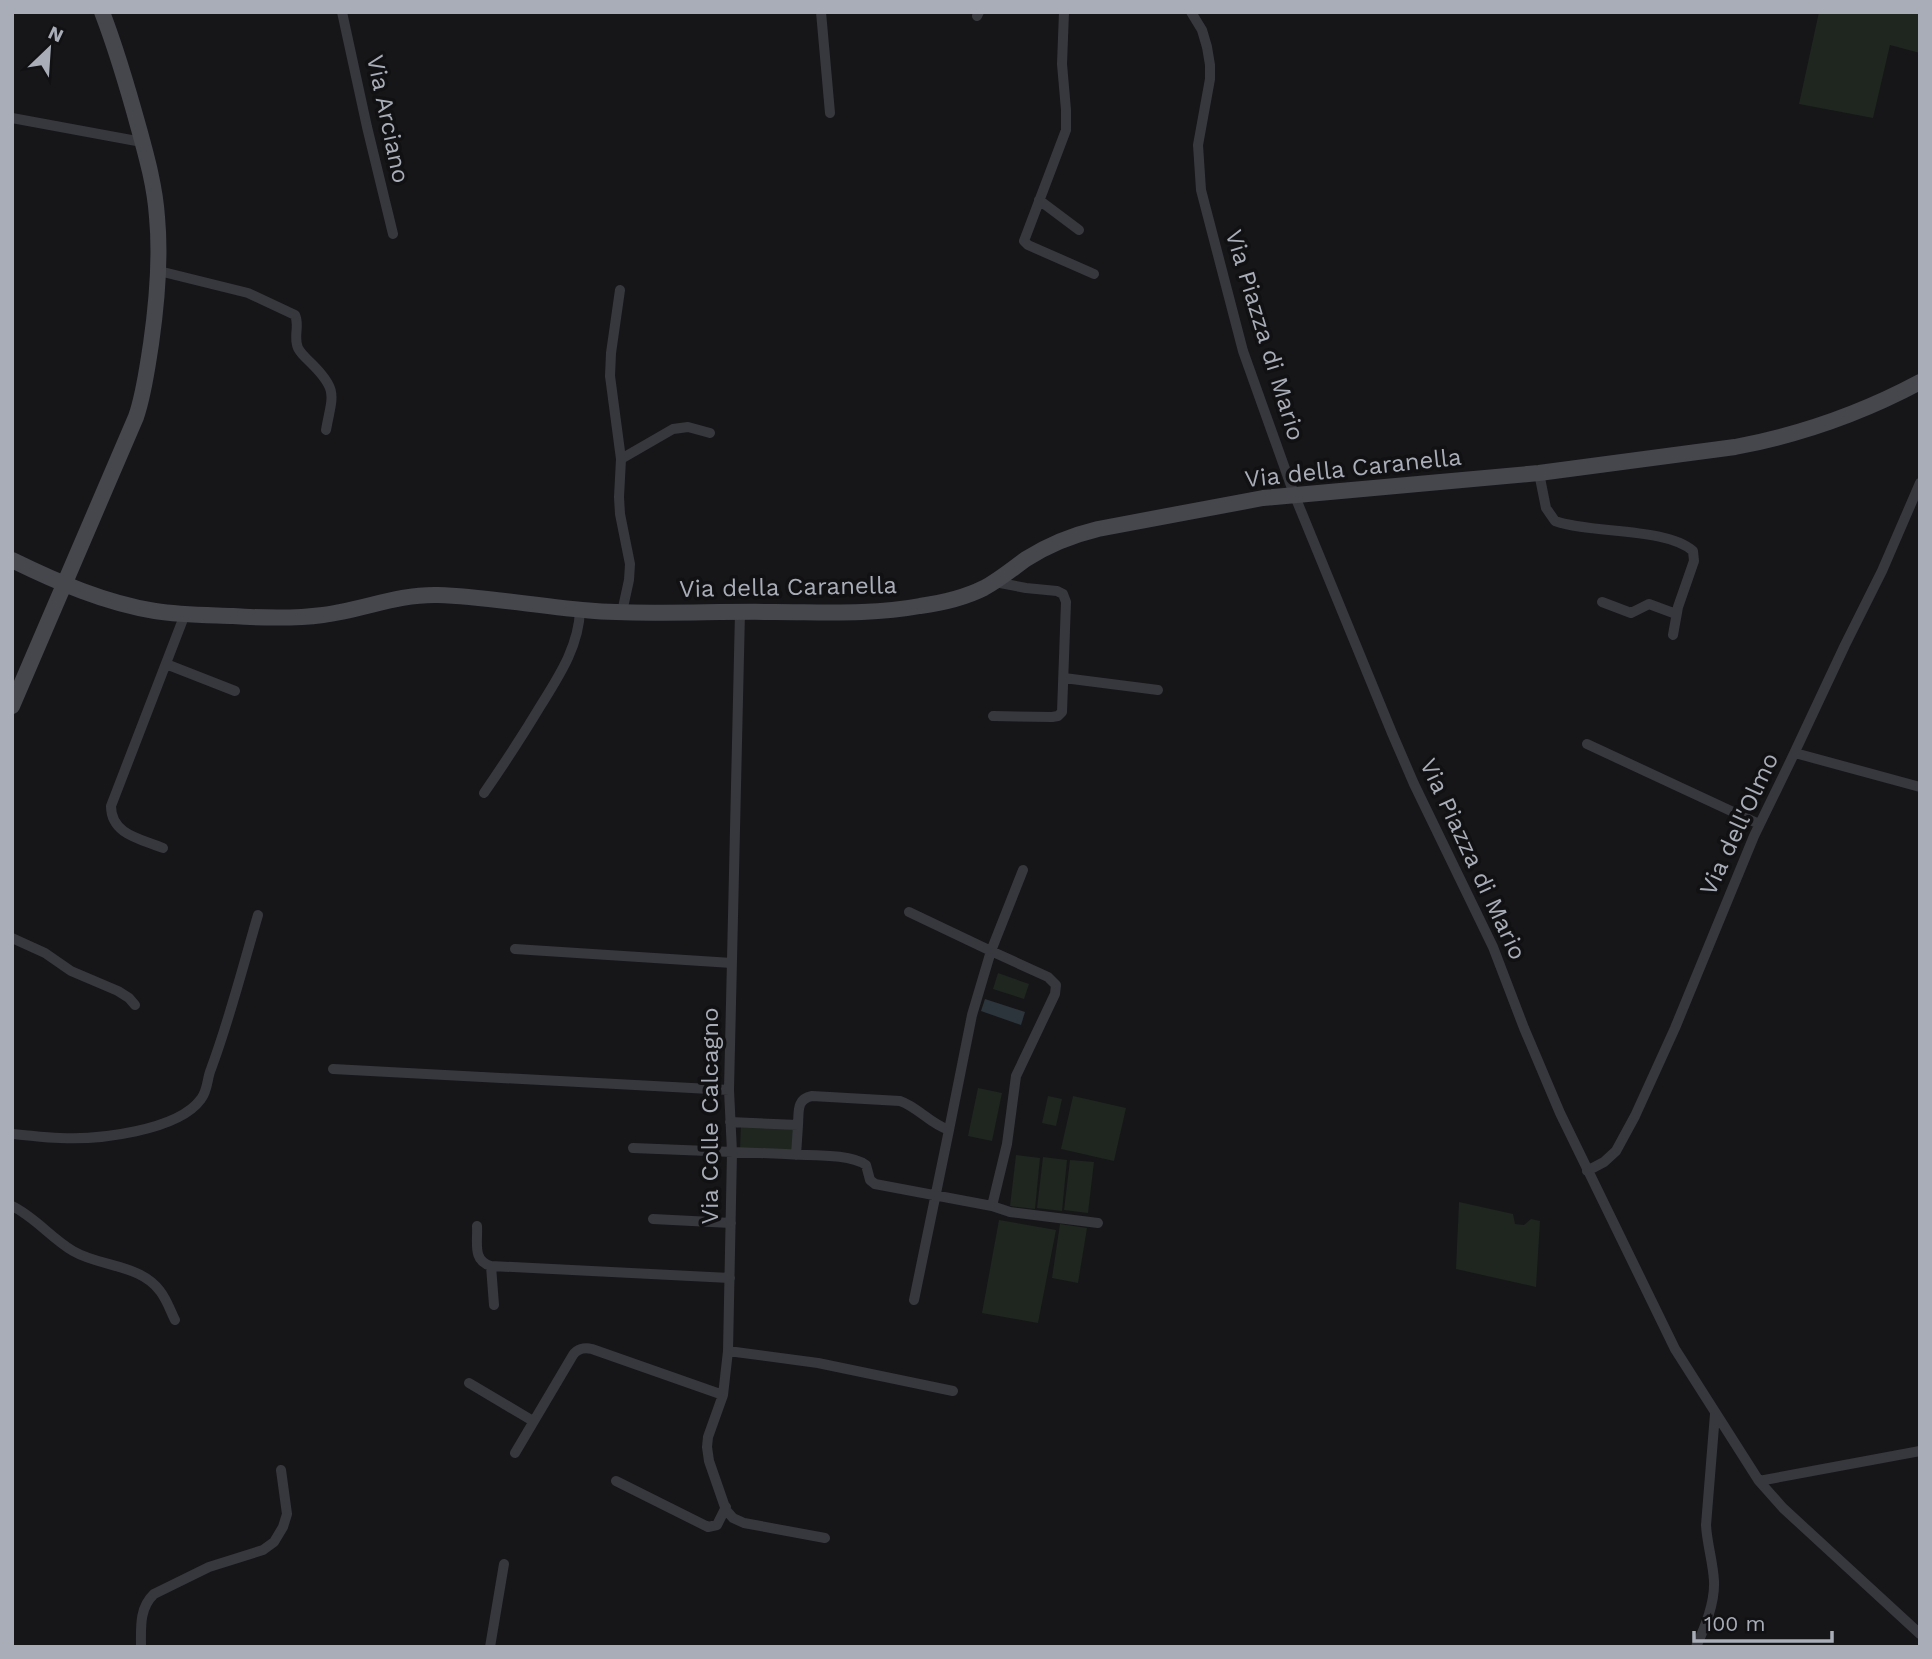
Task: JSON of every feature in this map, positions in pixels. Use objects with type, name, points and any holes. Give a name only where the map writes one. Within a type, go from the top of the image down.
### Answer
[{"type":"main road","points":[[12,706],[141,404],[155,318],[159,271],[157,214],[142,142],[122,69],[102,12]]},
{"type":"main road","name":"Via della Caranella","points":[[12,560],[65,584],[134,607],[185,614],[305,617],[420,595],[470,597],[580,610],[622,612],[900,610],[961,597],[982,589],[1041,550],[1083,532],[1247,500],[1539,473],[1727,448],[1765,441],[1814,427],[1920,382]]},
{"type":"street","name":"Via Arciano","points":[[342,12],[393,234]]},
{"type":"street","points":[[821,12],[830,113]]},
{"type":"street","points":[[1064,12],[1062,64],[1066,130],[1025,235],[1025,242],[1094,274]]},
{"type":"street","name":"Via Piazza di Mario","points":[[1191,12],[1202,30],[1210,65],[1198,145],[1202,197],[1242,351],[1294,494],[1399,751],[1489,939],[1551,1093],[1671,1341],[1759,1480],[1783,1508],[1920,1634]]},
{"type":"street","points":[[12,118],[142,142]]},
{"type":"street","points":[[1039,200],[1079,230]]},
{"type":"street","points":[[159,271],[248,293],[295,315],[298,349],[326,378],[332,389],[326,430]]},
{"type":"street","points":[[620,290],[610,376],[621,459],[619,508],[630,571],[622,612]]},
{"type":"street","points":[[621,459],[673,429],[685,427],[710,433]]},
{"type":"street","points":[[1539,473],[1546,508],[1555,521],[1663,538],[1691,549],[1694,561],[1676,614],[1673,635]]},
{"type":"street","name":"Via dell'Olmo","points":[[1587,1171],[1610,1158],[1629,1131],[1675,1028],[1759,824],[1886,563],[1920,483]]},
{"type":"street","points":[[993,716],[1060,715],[1063,707],[1064,678],[1065,598],[1057,591],[995,582]]},
{"type":"street","points":[[1602,602],[1631,613],[1649,604],[1676,614]]},
{"type":"street","points":[[484,793],[523,736],[563,669],[573,644],[580,610]]},
{"type":"street","name":"Via Colle Calcagno","points":[[726,1507],[709,1461],[707,1447],[723,1395],[728,1351],[732,1152],[729,1090],[740,612]]},
{"type":"street","points":[[163,848],[121,830],[113,820],[111,806],[185,614]]},
{"type":"street","points":[[166,664],[235,691]]},
{"type":"street","points":[[1064,678],[1158,690]]},
{"type":"street","points":[[1587,744],[1759,824]]},
{"type":"street","points":[[1795,753],[1920,787]]},
{"type":"street","points":[[914,1300],[969,1027],[991,951],[1023,870]]},
{"type":"street","points":[[909,912],[1050,979],[1056,987],[1016,1076],[1007,1144],[992,1206]]},
{"type":"street","points":[[12,1133],[67,1139],[123,1133],[169,1122],[196,1105],[205,1093],[228,1025],[258,915]]},
{"type":"street","points":[[12,939],[45,953],[71,971],[121,992],[135,1005]]},
{"type":"street","points":[[515,949],[732,963]]},
{"type":"street","points":[[333,1069],[729,1090]]},
{"type":"street","points":[[796,1155],[800,1102],[803,1098],[812,1096],[900,1101],[937,1126],[949,1130]]},
{"type":"street","points":[[730,1122],[798,1125]]},
{"type":"street","points":[[633,1148],[856,1160],[868,1167],[870,1180],[875,1184],[992,1206],[1010,1212],[1098,1223]]},
{"type":"street","points":[[12,1206],[75,1252],[127,1270],[149,1281],[162,1294],[175,1320]]},
{"type":"street","points":[[653,1219],[731,1223]]},
{"type":"street","points":[[477,1226],[478,1258],[491,1266],[730,1278]]},
{"type":"street","points":[[491,1266],[494,1305]]},
{"type":"street","points":[[515,1453],[573,1355],[583,1348],[723,1395]]},
{"type":"street","points":[[728,1351],[818,1363],[953,1391]]},
{"type":"street","points":[[469,1383],[533,1421]]},
{"type":"street","points":[[1696,1647],[1710,1607],[1714,1585],[1706,1525],[1715,1414]]},
{"type":"street","points":[[1759,1480],[1920,1451]]},
{"type":"street","points":[[141,1647],[142,1613],[154,1594],[214,1565],[263,1550],[277,1539],[287,1514],[281,1470]]},
{"type":"street","points":[[616,1481],[708,1527],[717,1525],[726,1507]]},
{"type":"street","points":[[726,1507],[733,1518],[741,1523],[825,1538]]},
{"type":"street","points":[[490,1647],[504,1564]]},
{"type":"shaded area","points":[[1819,12],[1920,12],[1920,53],[1890,45],[1873,118],[1799,104]]},
{"type":"shaded area","points":[[998,973],[1029,984],[1024,999],[993,989]]},
{"type":"shaded area","points":[[985,999],[1025,1012],[1021,1025],[981,1011]]},
{"type":"shaded area","points":[[978,1088],[1002,1093],[992,1141],[968,1136]]},
{"type":"shaded area","points":[[1048,1096],[1062,1099],[1056,1126],[1042,1123]]},
{"type":"shaded area","points":[[1073,1096],[1126,1108],[1114,1161],[1061,1149]]},
{"type":"shaded area","points":[[741,1125],[796,1128],[794,1152],[740,1150]]},
{"type":"shaded area","points":[[1016,1155],[1040,1158],[1035,1209],[1010,1206]]},
{"type":"shaded area","points":[[1043,1157],[1067,1160],[1062,1211],[1037,1208]]},
{"type":"shaded area","points":[[1070,1160],[1094,1162],[1088,1213],[1064,1210]]},
{"type":"shaded area","points":[[1459,1202],[1513,1214],[1515,1224],[1524,1225],[1531,1219],[1540,1221],[1536,1287],[1456,1269]]},
{"type":"shaded area","points":[[999,1220],[1056,1230],[1038,1323],[982,1313]]},
{"type":"shaded area","points":[[1060,1224],[1087,1228],[1078,1283],[1052,1278]]}]
